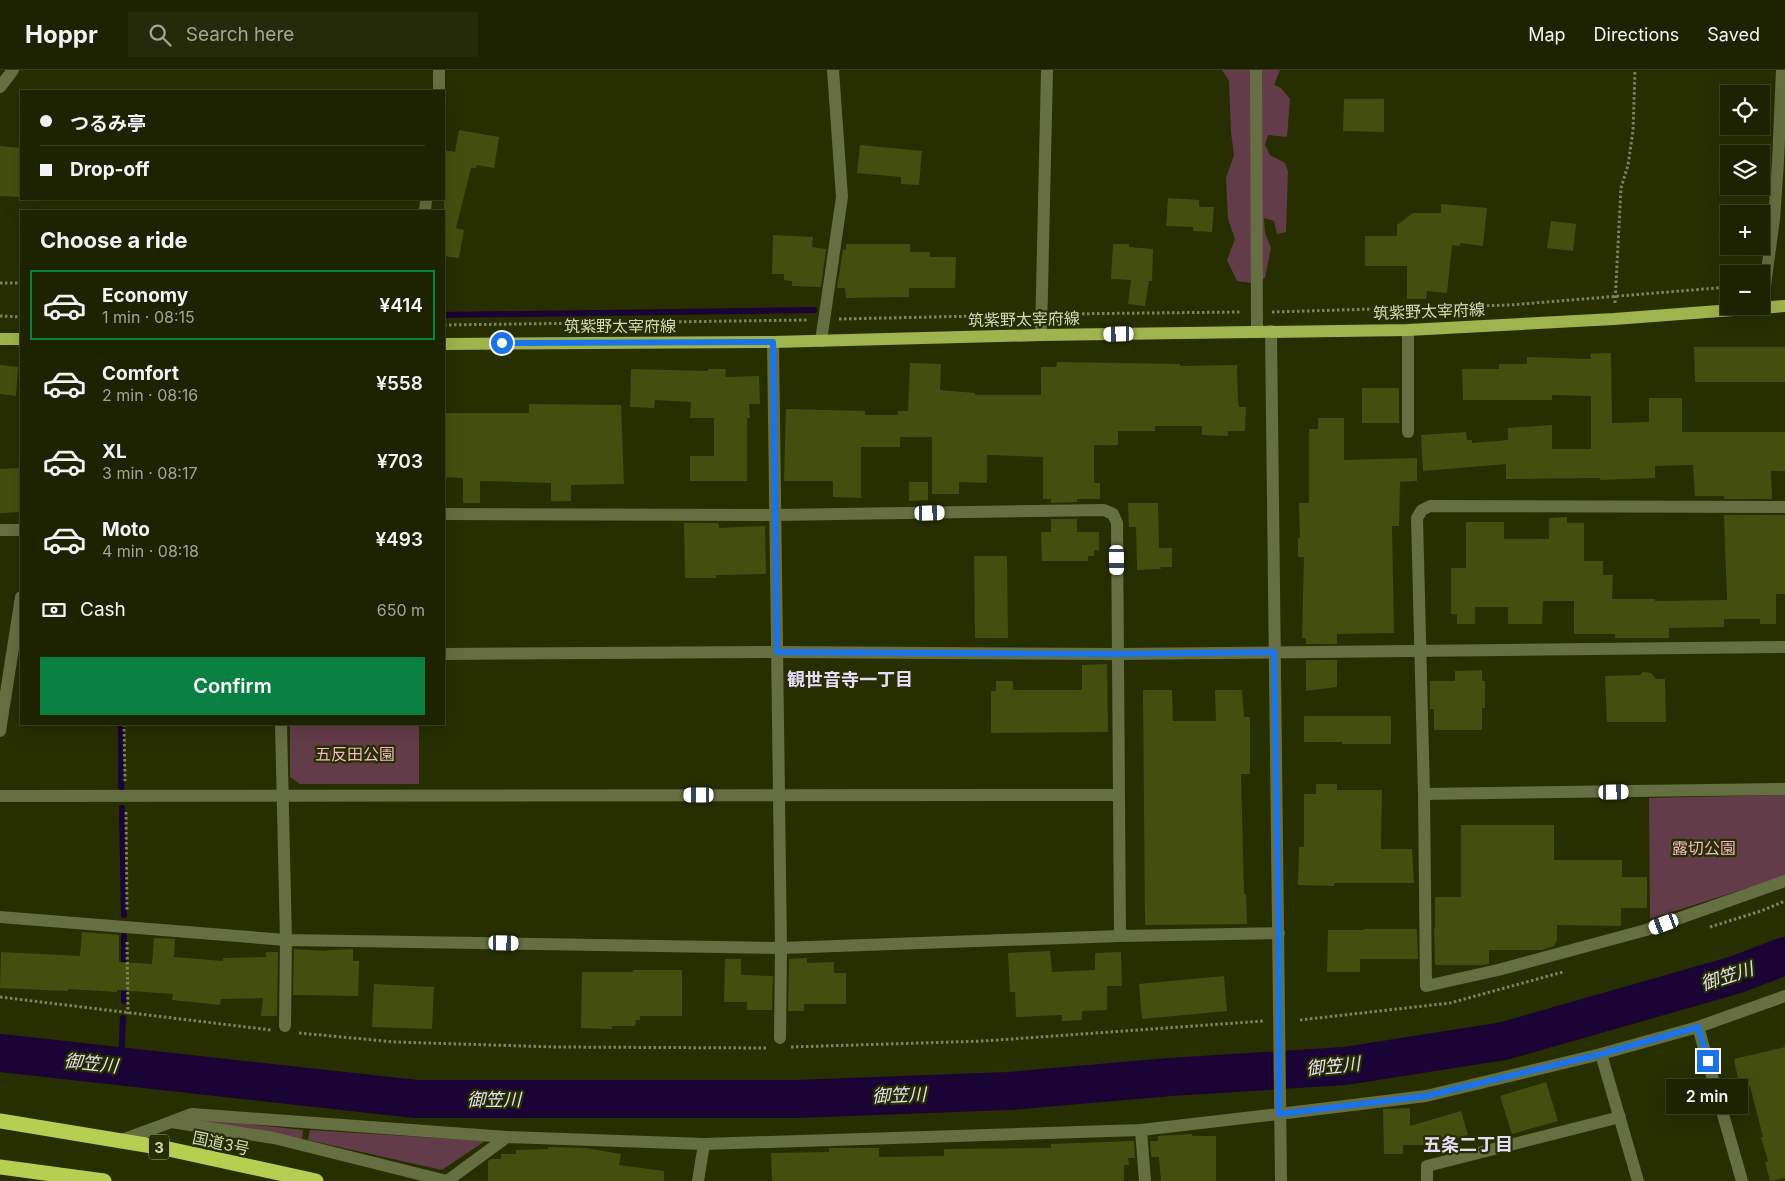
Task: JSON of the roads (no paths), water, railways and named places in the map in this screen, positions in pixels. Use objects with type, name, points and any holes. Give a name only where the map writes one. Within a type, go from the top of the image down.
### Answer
[{"type":"highway","name":"国道3号","points":[[0,1121],[164,1148],[316,1181]]},
{"type":"highway","points":[[0,1167],[104,1181]]},
{"type":"main road","name":"筑紫野太宰府線","points":[[1770,307],[1785,306]]},
{"type":"main road","name":"筑紫野太宰府線","points":[[445,344],[773,342],[1041,335],[1408,330],[1720,311]]},
{"type":"main road","points":[[0,339],[20,340]]},
{"type":"street","points":[[0,87],[13,70]]},
{"type":"street","points":[[439,70],[439,90]]},
{"type":"street","points":[[821,340],[842,197],[832,70]]},
{"type":"street","points":[[1041,335],[1047,70]]},
{"type":"street","points":[[1256,70],[1257,332]]},
{"type":"street","points":[[1768,265],[1774,219],[1782,70]]},
{"type":"street","points":[[1408,330],[1408,432]]},
{"type":"street","points":[[1270,331],[1281,1181]]},
{"type":"street","points":[[773,342],[781,948],[780,1038]]},
{"type":"street","points":[[1785,507],[1430,506],[1422,510],[1417,518],[1424,794],[1426,986],[1498,970],[1646,930],[1785,881]]},
{"type":"street","points":[[445,514],[775,515],[1104,510],[1113,514],[1117,523],[1120,936]]},
{"type":"street","points":[[0,530],[20,530]]},
{"type":"street","points":[[0,731],[17,653],[20,611]]},
{"type":"street","points":[[445,654],[777,652],[1119,654],[1785,647]]},
{"type":"street","points":[[281,725],[286,940],[285,1030]]},
{"type":"street","points":[[1424,794],[1785,789]]},
{"type":"street","points":[[0,796],[1119,795]]},
{"type":"street","points":[[0,917],[286,940],[781,948],[1120,936],[1279,933]]},
{"type":"street","points":[[119,1140],[192,1114],[507,1137],[704,1144],[1141,1130],[1279,1111],[1426,1096],[1601,1054],[1698,1027],[1785,996]]},
{"type":"street","points":[[1698,1027],[1742,1181]]},
{"type":"street","points":[[1601,1054],[1638,1181]]},
{"type":"street","points":[[1427,1181],[1427,1166],[1620,1117]]},
{"type":"street","points":[[171,1122],[274,1138],[447,1181],[507,1137]]},
{"type":"street","points":[[1141,1130],[1145,1181]]},
{"type":"street","points":[[698,1181],[704,1144]]},
{"type":"waterway","points":[[445,315],[814,310]]},
{"type":"waterway","points":[[121,725],[121,788]]},
{"type":"waterway","points":[[122,808],[124,915]]},
{"type":"waterway","points":[[124,936],[124,970]]},
{"type":"waterway","name":"御笠川","points":[[0,1053],[416,1099],[796,1099],[1009,1091],[1170,1077],[1345,1066],[1504,1041],[1735,975],[1785,956]]},
{"type":"waterway","points":[[124,982],[124,1001]]},
{"type":"waterway","points":[[121,1066],[123,1018]]},
{"type":"district","name":"観世音寺一丁目","points":[[850,679]]},
{"type":"district","name":"五条二丁目","points":[[1468,1144]]},
{"type":"park label","name":"五反田公園","points":[[355,754]]},
{"type":"park label","name":"露切公園","points":[[1704,848]]}]
